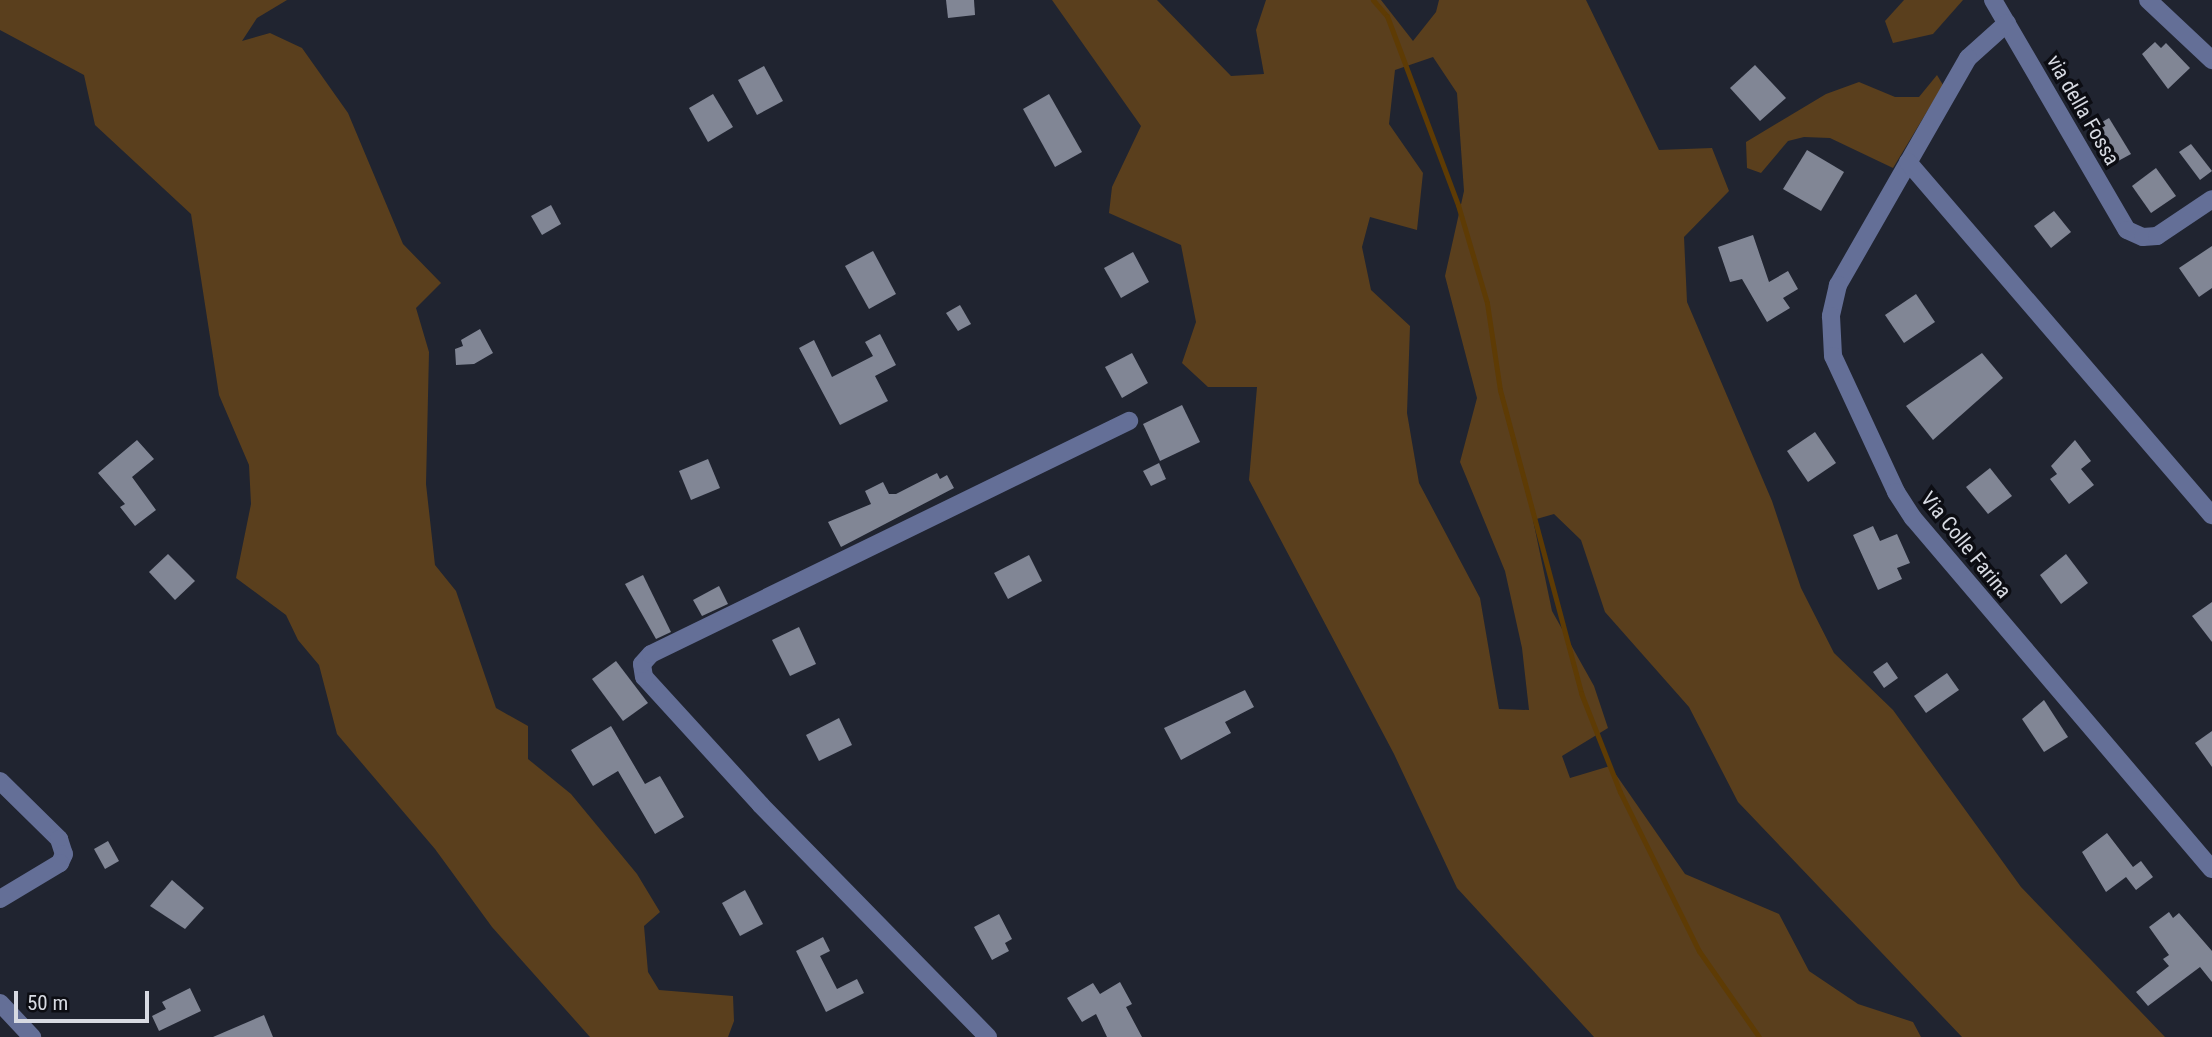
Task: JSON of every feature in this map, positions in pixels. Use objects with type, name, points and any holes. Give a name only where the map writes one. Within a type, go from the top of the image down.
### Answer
[{"type":"street","name":"via della Fossa","points":[[1993,0],[2124,228],[2138,236],[2157,236],[2212,199]]},
{"type":"street","points":[[2148,0],[2212,61]]},
{"type":"street","name":"Via Colle Farina","points":[[2007,23],[1971,52],[1908,162],[1833,301],[1831,344],[1840,376],[1896,492],[1930,541],[2212,869]]},
{"type":"street","points":[[1908,162],[2212,514]]},
{"type":"street","points":[[988,1037],[761,805],[644,677],[642,667],[651,654],[1129,421]]},
{"type":"street","points":[[0,781],[59,839],[64,854],[60,863],[0,900]]},
{"type":"street","points":[[0,1003],[32,1037]]},
{"type":"shaded area","points":[[0,0],[287,0],[257,18],[242,41],[270,33],[302,48],[348,113],[403,244],[441,283],[416,308],[429,352],[426,484],[435,565],[456,591],[496,708],[528,726],[528,759],[571,794],[637,874],[660,912],[644,926],[648,972],[659,990],[733,996],[734,1021],[728,1037],[590,1037],[492,927],[435,849],[337,734],[319,665],[298,640],[286,615],[236,578],[251,504],[249,465],[219,395],[191,214],[95,125],[84,75],[0,30]]},
{"type":"shaded area","points":[[1052,0],[1157,0],[1231,76],[1264,74],[1256,30],[1266,0],[1381,0],[1413,41],[1436,12],[1439,0],[1586,0],[1659,150],[1712,148],[1729,191],[1684,237],[1687,302],[1772,501],[1801,588],[1834,653],[1893,710],[2021,887],[2165,1037],[1962,1037],[1738,802],[1689,707],[1605,612],[1581,540],[1554,514],[1533,520],[1552,611],[1594,686],[1608,728],[1562,756],[1570,778],[1610,766],[1685,874],[1779,914],[1809,971],[1858,1004],[1913,1022],[1921,1037],[1594,1037],[1457,888],[1394,754],[1249,480],[1257,387],[1208,387],[1182,363],[1196,322],[1181,245],[1109,213],[1112,187],[1141,126]],"holes":[[[1433,57],[1457,93],[1464,191],[1445,276],[1477,398],[1460,462],[1505,571],[1522,648],[1529,710],[1499,709],[1480,598],[1419,483],[1407,413],[1410,326],[1371,290],[1362,247],[1370,217],[1417,230],[1423,173],[1389,124],[1395,70]]]},
{"type":"shaded area","points":[[1904,0],[1963,0],[1933,34],[1893,43],[1885,21]]},
{"type":"shaded area","points":[[1937,75],[1943,85],[1893,168],[1830,138],[1804,137],[1788,141],[1761,173],[1747,168],[1746,142],[1826,94],[1859,82],[1895,97],[1919,97]]},
{"type":"building","points":[[946,0],[974,0],[975,15],[948,18]]},
{"type":"building","points":[[2155,42],[2161,48],[2166,43],[2190,68],[2168,89],[2142,54]]},
{"type":"building","points":[[1755,65],[1786,98],[1760,121],[1730,88]]},
{"type":"building","points":[[764,66],[783,101],[757,115],[738,80]]},
{"type":"building","points":[[713,94],[733,127],[708,142],[689,108]]},
{"type":"building","points":[[1049,94],[1082,152],[1055,167],[1023,109]]},
{"type":"building","points":[[2109,118],[2131,154],[2109,166],[2088,130]]},
{"type":"building","points":[[2191,144],[2212,171],[2200,180],[2179,152]]},
{"type":"building","points":[[1807,150],[1844,172],[1821,211],[1783,189]]},
{"type":"building","points":[[2156,168],[2176,196],[2151,213],[2132,186]]},
{"type":"building","points":[[551,205],[561,224],[542,235],[531,216]]},
{"type":"building","points":[[2054,211],[2071,232],[2051,248],[2034,226]]},
{"type":"building","points":[[1753,235],[1769,282],[1788,271],[1798,289],[1783,298],[1790,308],[1767,322],[1742,279],[1730,282],[1718,247]]},
{"type":"building","points":[[2212,246],[2212,288],[2199,297],[2179,268]]},
{"type":"building","points":[[873,251],[896,294],[869,309],[845,266]]},
{"type":"building","points":[[1133,252],[1149,282],[1121,298],[1104,268]]},
{"type":"building","points":[[1916,294],[1935,322],[1904,343],[1885,315]]},
{"type":"building","points":[[960,305],[971,324],[958,331],[946,313]]},
{"type":"building","points":[[480,329],[493,353],[474,364],[456,365],[455,349],[463,346],[461,340]]},
{"type":"building","points":[[880,334],[896,365],[875,376],[888,401],[840,425],[799,348],[814,340],[832,377],[873,356],[865,342]]},
{"type":"building","points":[[1132,353],[1148,383],[1122,398],[1105,367]]},
{"type":"building","points":[[1982,353],[2003,378],[1933,440],[1906,406]]},
{"type":"building","points":[[1182,405],[1200,442],[1160,461],[1143,424]]},
{"type":"building","points":[[1815,432],[1836,463],[1808,482],[1787,451]]},
{"type":"building","points":[[137,440],[154,459],[132,477],[156,510],[135,526],[120,507],[125,504],[98,473]]},
{"type":"building","points":[[2075,440],[2091,461],[2081,469],[2094,485],[2069,504],[2050,479],[2057,474],[2051,466]]},
{"type":"building","points":[[708,459],[720,488],[691,500],[679,471]]},
{"type":"building","points":[[1159,463],[1166,479],[1151,486],[1143,471]]},
{"type":"building","points":[[1990,468],[2012,496],[1988,514],[1966,487]]},
{"type":"building","points":[[937,473],[940,479],[947,475],[954,488],[841,547],[828,522],[871,504],[865,491],[883,482],[889,494],[896,494]]},
{"type":"building","points":[[1873,526],[1880,541],[1897,534],[1910,563],[1897,568],[1902,579],[1878,590],[1853,535]]},
{"type":"building","points":[[168,554],[195,581],[175,600],[149,572]]},
{"type":"building","points":[[2066,554],[2088,583],[2061,604],[2040,575]]},
{"type":"building","points":[[1029,555],[1042,581],[1008,599],[994,573]]},
{"type":"building","points":[[643,575],[671,632],[656,639],[625,584]]},
{"type":"building","points":[[719,586],[728,604],[702,616],[693,600]]},
{"type":"building","points":[[2212,602],[2212,642],[2192,616]]},
{"type":"building","points":[[799,627],[816,664],[790,676],[772,640]]},
{"type":"building","points":[[616,661],[648,703],[623,721],[592,679]]},
{"type":"building","points":[[1887,662],[1898,678],[1884,688],[1873,672]]},
{"type":"building","points":[[1947,673],[1959,690],[1926,713],[1914,696]]},
{"type":"building","points":[[1245,690],[1254,707],[1225,722],[1231,733],[1181,760],[1164,728]]},
{"type":"building","points":[[2044,700],[2068,737],[2044,752],[2022,719]]},
{"type":"building","points":[[839,718],[852,745],[819,761],[806,735]]},
{"type":"building","points":[[611,726],[645,784],[660,776],[684,817],[655,834],[618,771],[593,786],[571,750]]},
{"type":"building","points":[[2212,731],[2212,767],[2195,743]]},
{"type":"building","points":[[2107,833],[2133,867],[2141,861],[2153,877],[2136,890],[2126,877],[2106,892],[2082,852]]},
{"type":"building","points":[[108,841],[119,861],[105,869],[94,849]]},
{"type":"building","points":[[172,880],[204,908],[185,929],[150,906]]},
{"type":"building","points":[[745,890],[763,924],[740,936],[722,903]]},
{"type":"building","points":[[2169,912],[2173,918],[2179,913],[2212,951],[2212,982],[2200,967],[2148,1006],[2136,992],[2169,966],[2163,959],[2169,955],[2149,927]]},
{"type":"building","points":[[999,914],[1012,939],[1005,943],[1009,951],[992,960],[974,927]]},
{"type":"building","points":[[823,937],[830,951],[820,956],[837,989],[857,979],[864,993],[826,1012],[796,951]]},
{"type":"building","points":[[1120,982],[1132,1004],[1126,1007],[1142,1037],[1107,1037],[1096,1014],[1082,1022],[1067,998],[1093,983],[1100,994]]},
{"type":"building","points":[[190,988],[201,1011],[159,1031],[152,1016],[166,1009],[162,1002]]},
{"type":"building","points":[[264,1015],[273,1037],[213,1037]]},
{"type":"waterway","points":[[1373,0],[1387,16],[1458,205],[1487,303],[1500,390],[1581,693],[1620,792],[1699,951],[1759,1037]]}]
